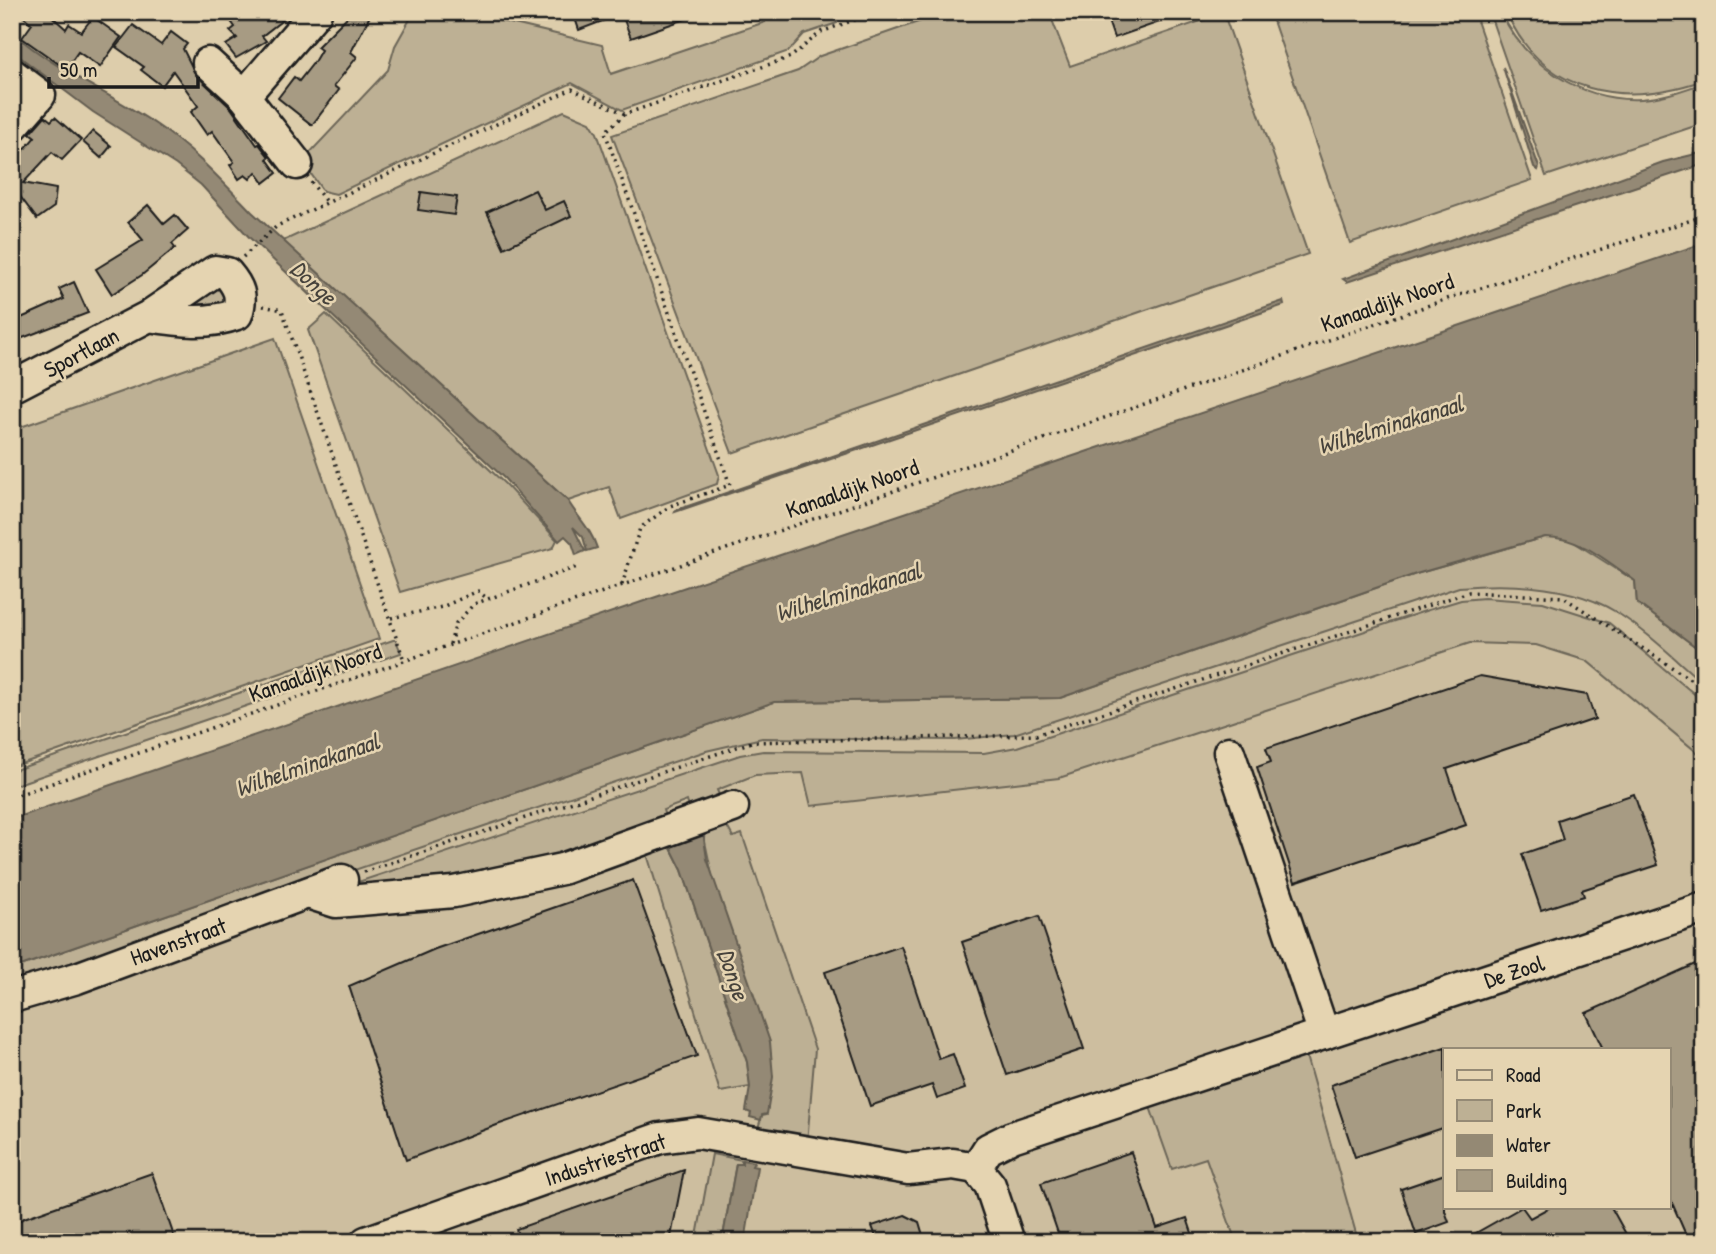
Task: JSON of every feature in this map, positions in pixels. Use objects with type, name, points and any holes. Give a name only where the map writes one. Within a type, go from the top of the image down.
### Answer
[{"type":"street","points":[[244,96],[316,12]]},
{"type":"street","points":[[208,63],[244,96],[297,164]]},
{"type":"street","points":[[12,74],[40,95],[12,127]]},
{"type":"street","name":"Sportlaan","points":[[12,387],[149,316],[215,271],[226,272],[238,286],[242,301]]},
{"type":"street","points":[[149,316],[186,322],[216,321],[237,314],[242,301]]},
{"type":"street","points":[[1229,752],[1324,1034]]},
{"type":"street","points":[[308,892],[336,902],[454,892],[562,869],[733,807]]},
{"type":"street","name":"Havenstraat","points":[[12,998],[77,978],[342,880]]},
{"type":"street","name":"De Zool","points":[[976,1168],[988,1149],[1012,1137],[1704,908]]},
{"type":"street","name":"Industriestraat","points":[[366,1242],[660,1138],[698,1133],[908,1169],[953,1164],[976,1168]]},
{"type":"street","points":[[976,1168],[990,1185],[1009,1242]]},
{"type":"path","points":[[857,12],[858,19]]},
{"type":"path","points":[[622,585],[640,528],[670,506],[730,485],[605,132],[625,114],[791,57],[821,32],[876,12]]},
{"type":"path","points":[[250,251],[277,226],[572,89],[625,114]]},
{"type":"path","name":"Kanaaldijk Noord","points":[[12,797],[1444,300],[1704,216]]},
{"type":"path","points":[[242,301],[282,310],[404,660]]},
{"type":"path","points":[[450,644],[456,623],[474,604],[577,568]]},
{"type":"path","points":[[391,618],[442,607],[478,591],[488,599]]},
{"type":"path","points":[[342,880],[752,742],[1035,735],[1469,592],[1563,597],[1704,688]]},
{"type":"shaded area","points":[[1514,565],[1648,621],[1704,668],[1704,1242],[12,1242],[12,975],[756,721]]},
{"type":"green space","points":[[414,12],[464,12],[602,45],[611,74],[765,22],[762,12],[834,12],[837,23],[804,34],[789,51],[622,110],[572,83],[336,194],[323,191],[302,161],[388,70],[395,46]]},
{"type":"green space","points":[[947,12],[1049,12],[1070,66],[1218,15],[1226,20],[1308,254],[732,453],[612,135],[798,71],[820,56]]},
{"type":"green space","points":[[1270,12],[1474,12],[1532,180],[1350,243]]},
{"type":"green space","points":[[1489,12],[1501,12],[1511,31],[1540,64],[1577,87],[1598,94],[1641,99],[1704,83],[1704,123],[1546,176]]},
{"type":"green space","points":[[1506,12],[1704,12],[1704,80],[1645,93],[1617,93],[1590,88],[1565,78],[1542,62],[1522,40]]},
{"type":"green space","points":[[564,111],[590,122],[597,133],[719,475],[717,484],[621,519],[609,487],[568,501],[283,241]]},
{"type":"green space","points":[[220,282],[233,305],[167,313]]},
{"type":"green space","points":[[326,314],[505,484],[557,540],[553,548],[400,592],[308,330]]},
{"type":"green space","points":[[275,338],[379,639],[12,767],[12,430]]},
{"type":"green space","points":[[1545,537],[1566,537],[1635,581],[1637,603],[1704,653],[1704,684],[1639,628],[1599,603],[1580,596],[1540,588],[1498,585],[1459,587],[1014,734],[955,740],[762,738],[706,751],[12,986],[12,969],[774,702],[1060,698],[1416,574]]},
{"type":"green space","points":[[1484,598],[1543,602],[1609,623],[1704,702],[1704,758],[1587,661],[1536,645],[1470,643],[1059,778],[811,806],[803,773],[755,775],[717,790],[722,802],[691,814],[687,801],[663,810],[667,823],[542,866],[352,892],[355,883],[740,755],[763,751],[984,753],[1017,747],[1428,610],[1461,600]]},
{"type":"green space","points":[[396,640],[401,653],[12,786],[12,771]]},
{"type":"green space","points":[[725,823],[733,837],[742,834],[815,1049],[807,1143],[756,1135],[762,1115],[703,832]]},
{"type":"green space","points":[[669,844],[682,870],[747,1062],[750,1087],[720,1092],[646,851]]},
{"type":"green space","points":[[1306,1056],[1357,1237],[1344,1242],[1236,1242],[1206,1158],[1172,1169],[1150,1107]]},
{"type":"green space","points":[[712,1154],[742,1160],[742,1164],[736,1164],[722,1242],[696,1242]]},
{"type":"water","name":"Donge","points":[[12,32],[64,70],[157,125],[195,155],[252,212],[568,501],[588,529],[597,548],[587,551],[583,537],[573,527],[585,551],[576,555],[572,543],[565,536],[559,541],[505,479],[250,238],[201,185],[176,165],[93,112],[12,51]]},
{"type":"water","points":[[1503,67],[1539,167],[1538,170],[1534,167]]},
{"type":"water","points":[[1704,152],[1704,164],[1347,282],[1343,279],[1663,162]]},
{"type":"water","name":"Wilhelminakanaal","points":[[1704,243],[1704,653],[1637,603],[1635,581],[1581,546],[1558,538],[1545,537],[1416,574],[1060,698],[774,702],[12,969],[12,819],[650,599]]},
{"type":"water","points":[[1283,301],[1284,305],[675,512],[676,510]]},
{"type":"water","name":"Donge","points":[[703,832],[707,859],[770,1042],[773,1077],[767,1114],[762,1115],[761,1120],[750,1117],[751,1113],[746,1111],[750,1087],[747,1062],[682,870],[669,844]]},
{"type":"water","points":[[742,1160],[754,1162],[752,1166],[757,1167],[745,1242],[722,1242],[736,1164],[742,1164]]},
{"type":"building","points":[[18,12],[47,12],[66,29],[69,24],[81,32],[93,17],[121,37],[100,67],[78,52],[66,69],[22,38],[32,24]]},
{"type":"building","points":[[242,12],[293,12],[262,36],[266,41],[236,58],[226,45],[237,38],[230,31],[235,27],[230,20]]},
{"type":"building","points":[[352,12],[372,12],[351,52],[357,57],[334,86],[339,90],[312,125],[278,98],[294,77],[299,81],[321,50],[317,47]]},
{"type":"building","points":[[573,12],[621,12],[621,14],[579,30]]},
{"type":"building","points":[[621,12],[700,12],[700,14],[631,38]]},
{"type":"building","points":[[1105,12],[1179,12],[1180,15],[1114,38]]},
{"type":"building","points":[[133,25],[161,45],[171,32],[187,44],[183,49],[196,75],[231,108],[257,145],[259,144],[269,157],[267,159],[277,173],[264,183],[256,172],[250,179],[245,175],[239,179],[230,165],[234,162],[212,131],[207,135],[191,112],[198,106],[173,71],[162,86],[141,70],[144,67],[116,47]]},
{"type":"building","points":[[45,116],[51,121],[55,117],[81,140],[62,160],[52,152],[23,183],[56,189],[54,207],[37,219],[16,191],[12,195],[12,164],[35,137],[30,133]]},
{"type":"building","points":[[93,131],[111,146],[101,158],[83,142]]},
{"type":"building","points":[[535,190],[545,210],[564,201],[571,216],[504,248],[487,212]]},
{"type":"building","points":[[421,192],[457,197],[454,215],[418,210]]},
{"type":"building","points":[[148,205],[164,224],[175,215],[188,230],[172,244],[175,248],[142,275],[112,294],[96,269],[143,240],[128,222]]},
{"type":"building","points":[[74,282],[88,313],[12,342],[12,322],[64,299],[59,289]]},
{"type":"building","points":[[1480,676],[1587,695],[1595,719],[1447,769],[1466,825],[1295,882],[1257,767],[1271,762],[1266,748]]},
{"type":"building","points":[[1634,794],[1658,865],[1582,890],[1584,896],[1541,910],[1522,854],[1563,840],[1557,820]]},
{"type":"building","points":[[633,880],[697,1056],[497,1125],[406,1160],[349,986],[435,949]]},
{"type":"building","points":[[1039,916],[1084,1049],[1007,1075],[962,942]]},
{"type":"building","points":[[901,946],[939,1059],[953,1054],[965,1089],[937,1099],[932,1085],[870,1106],[825,972]]},
{"type":"building","points":[[1704,960],[1704,1242],[1689,1242],[1670,1198],[1670,1048],[1603,1048],[1586,1013]]},
{"type":"building","points":[[1445,1047],[1443,1128],[1355,1157],[1331,1085]]},
{"type":"building","points":[[1131,1152],[1157,1228],[1187,1218],[1195,1242],[1061,1242],[1041,1183]]},
{"type":"building","points":[[684,1170],[670,1242],[520,1242],[516,1229]]},
{"type":"building","points":[[152,1173],[176,1242],[12,1242],[12,1225],[24,1218]]},
{"type":"building","points":[[1443,1175],[1443,1208],[1449,1222],[1416,1234],[1401,1189]]},
{"type":"building","points":[[1520,1208],[1530,1218],[1548,1208],[1612,1208],[1626,1234],[1611,1242],[1460,1242]]},
{"type":"building","points":[[905,1215],[919,1222],[925,1242],[878,1242],[872,1226]]}]
